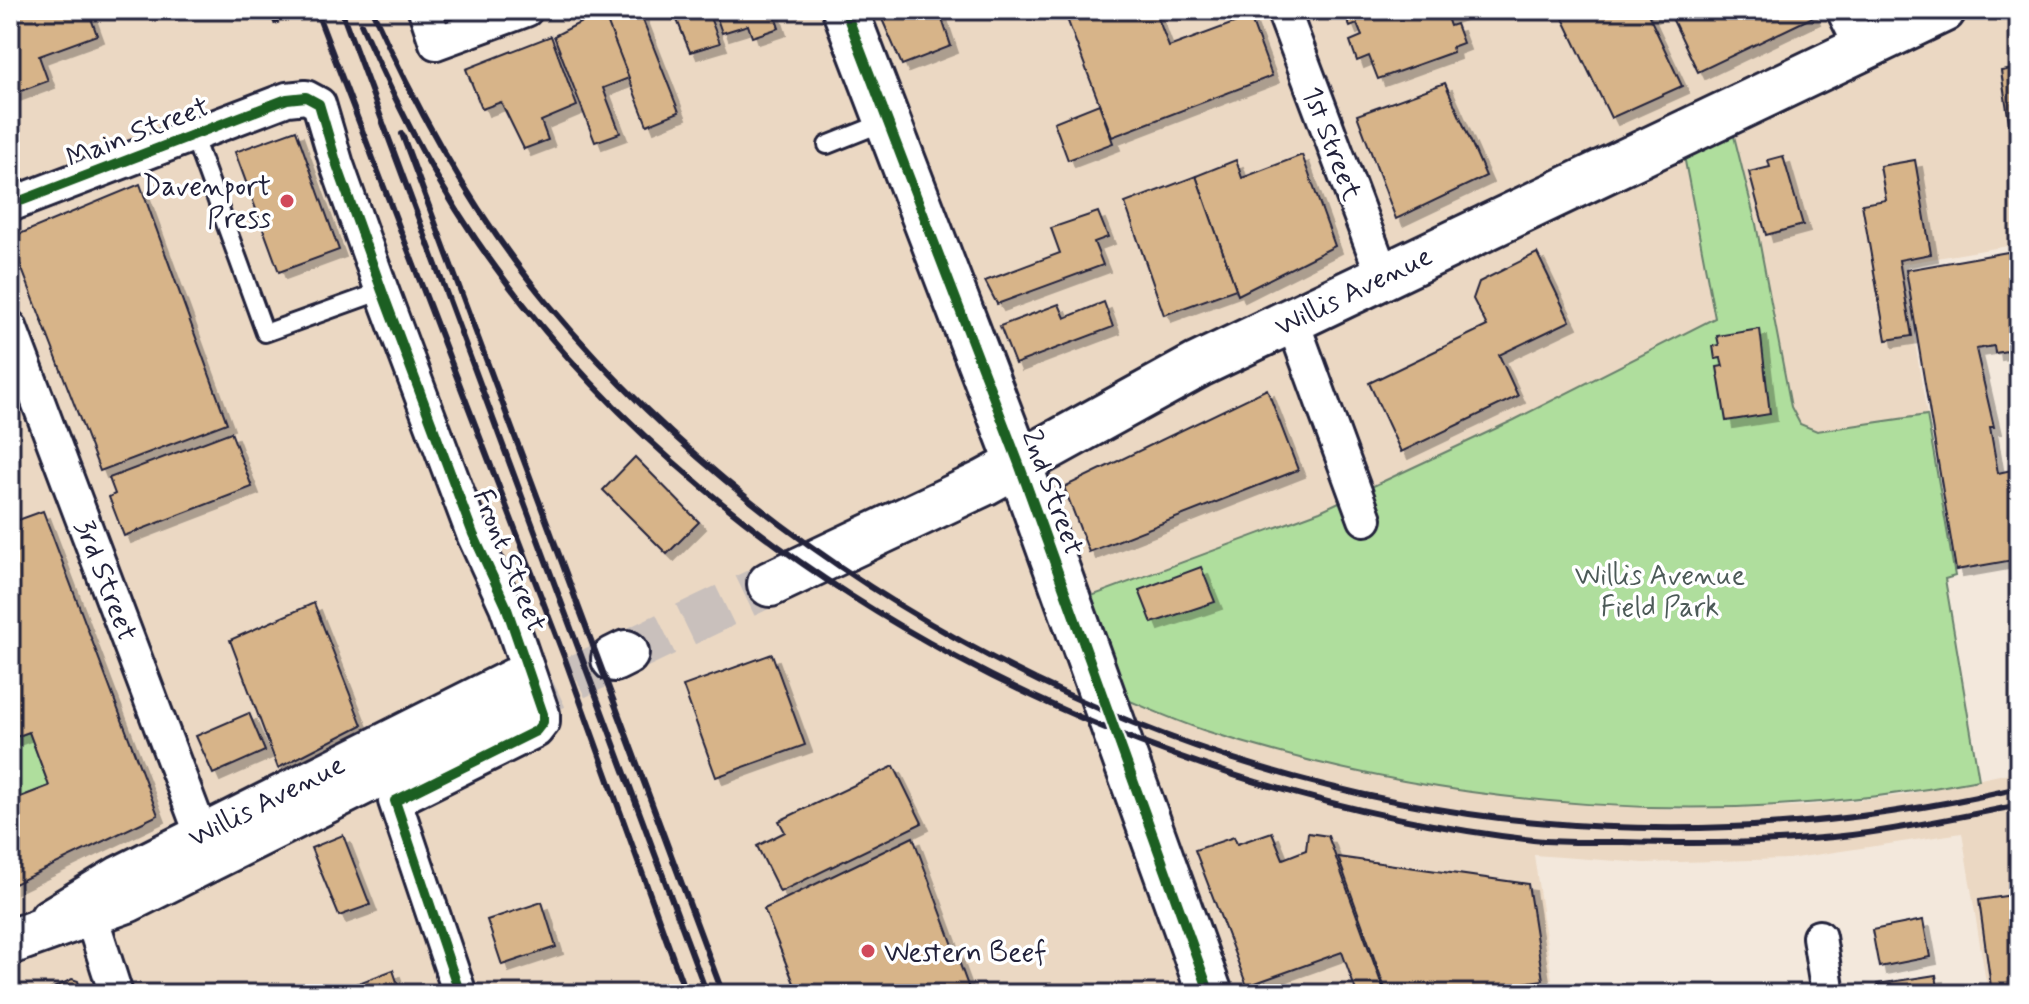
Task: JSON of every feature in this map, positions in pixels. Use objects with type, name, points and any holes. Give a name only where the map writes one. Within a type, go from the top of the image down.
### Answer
[{"type":"main road","name":"2nd Street","points":[[845,10],[1019,464],[1210,994]]},
{"type":"main road","name":"Willis Avenue","points":[[770,584],[1019,464],[1160,385],[1383,276],[1852,29],[1943,10]]},
{"type":"main road","name":"Willis Avenue","points":[[10,942],[91,916],[521,687]]},
{"type":"street","points":[[425,10],[436,43],[526,10]]},
{"type":"street","name":"1st Street","points":[[1283,10],[1383,276]]},
{"type":"street","name":"Front Street","points":[[281,101],[306,97],[319,104],[337,165],[521,687],[543,714],[540,727],[395,801],[460,994]]},
{"type":"street","name":"Main Street","points":[[10,205],[281,101]]},
{"type":"street","points":[[1292,320],[1365,519]]},
{"type":"street","name":"3rd Street","points":[[10,327],[201,833]]},
{"type":"street","name":"Willis Avenue","points":[[10,942],[70,900],[201,833],[521,687]]},
{"type":"street","points":[[91,916],[116,994]]},
{"type":"street","points":[[1819,937],[1828,994]]},
{"type":"lane","points":[[827,145],[887,121]]},
{"type":"lane","points":[[193,135],[265,333],[382,291]]},
{"type":"path","points":[[273,23],[287,18],[284,10]]},
{"type":"shaded area","points":[[10,10],[316,10],[321,22],[358,10],[2019,10],[2019,244],[1902,264],[1927,415],[1817,431],[1800,424],[1791,407],[1756,224],[1728,113],[1680,135],[1716,318],[1514,420],[1320,511],[1067,606],[1200,729],[1283,753],[1403,781],[1536,800],[1676,809],[1802,806],[1903,795],[2019,771],[2019,994],[1988,994],[1962,833],[1788,859],[1644,863],[1534,855],[1552,980],[1462,994],[10,994]]},
{"type":"green space","name":"Willis Avenue Field Park","points":[[1728,112],[1756,224],[1791,407],[1800,424],[1817,431],[1927,415],[1955,576],[1945,579],[1979,780],[1882,796],[1784,805],[1686,808],[1588,804],[1490,795],[1393,779],[1298,757],[1203,730],[1096,687],[1067,605],[1320,511],[1514,420],[1715,318],[1680,135]]},
{"type":"green space","points":[[29,732],[49,786],[10,801],[10,739]]},
{"type":"building","points":[[10,10],[88,10],[97,35],[39,56],[48,81],[10,95]]},
{"type":"building","points":[[617,10],[639,10],[679,112],[647,125],[604,15]]},
{"type":"building","points":[[673,10],[707,10],[720,43],[690,52]]},
{"type":"building","points":[[714,10],[773,10],[779,28],[752,37],[748,25],[722,33]]},
{"type":"building","points":[[878,10],[939,10],[951,46],[902,65]]},
{"type":"building","points":[[1082,10],[1155,10],[1169,47],[1250,17],[1272,76],[1112,137],[1066,16]]},
{"type":"building","points":[[1343,10],[1466,10],[1447,17],[1450,26],[1456,24],[1463,43],[1452,47],[1453,52],[1378,79],[1369,56],[1357,61],[1350,41],[1362,36],[1357,24],[1350,27]]},
{"type":"building","points":[[1559,10],[1660,10],[1649,16],[1682,86],[1611,118]]},
{"type":"building","points":[[1678,10],[1809,10],[1813,17],[1698,72],[1670,14]]},
{"type":"building","points":[[603,11],[629,78],[603,88],[620,133],[595,142],[554,36]]},
{"type":"building","points":[[551,36],[577,106],[541,121],[548,140],[524,149],[501,102],[482,109],[466,69]]},
{"type":"building","points":[[2019,68],[2019,128],[2010,129],[2001,71]]},
{"type":"building","points":[[1445,83],[1486,176],[1396,219],[1357,115]]},
{"type":"building","points":[[1099,104],[1113,143],[1068,160],[1054,122]]},
{"type":"building","name":"Davenport Press","points":[[296,130],[339,250],[279,272],[235,152]]},
{"type":"building","points":[[1302,155],[1335,246],[1238,295],[1196,176],[1236,160],[1242,178]]},
{"type":"building","points":[[1783,156],[1803,225],[1766,235],[1749,172],[1770,167],[1768,160]]},
{"type":"building","points":[[1915,160],[1931,254],[1899,260],[1912,336],[1886,340],[1862,204],[1886,200],[1880,166]]},
{"type":"building","points":[[1196,176],[1236,289],[1164,315],[1125,203]]},
{"type":"building","points":[[140,184],[227,423],[100,471],[10,238]]},
{"type":"building","points":[[1098,212],[1108,237],[1094,242],[1103,265],[997,304],[985,281],[1060,253],[1051,228]]},
{"type":"building","points":[[2019,250],[2019,349],[1995,353],[1994,346],[1976,349],[1994,427],[1990,427],[1998,473],[2016,469],[2015,464],[2019,463],[2019,559],[1956,570],[1906,270]]},
{"type":"building","points":[[1537,253],[1570,321],[1499,355],[1518,396],[1401,452],[1369,383],[1487,326],[1473,299],[1479,282]]},
{"type":"building","points":[[1104,302],[1113,327],[1015,364],[1000,326],[1059,304],[1065,318]]},
{"type":"building","points":[[1760,329],[1770,414],[1726,421],[1717,367],[1723,366],[1721,358],[1715,359],[1713,346],[1719,345],[1717,336]]},
{"type":"building","points":[[1267,389],[1298,470],[1089,552],[1064,487]]},
{"type":"building","points":[[231,432],[252,487],[124,536],[109,497],[115,494],[109,478]]},
{"type":"building","points":[[635,457],[699,522],[667,554],[603,490]]},
{"type":"building","points":[[43,511],[158,815],[10,886],[10,801],[49,786],[29,732],[10,739],[10,523]]},
{"type":"building","points":[[1201,567],[1215,602],[1152,623],[1139,590]]},
{"type":"building","points":[[314,603],[362,725],[278,768],[230,640]]},
{"type":"building","points":[[772,654],[805,745],[716,777],[683,686]]},
{"type":"building","points":[[249,713],[265,751],[213,774],[196,736]]},
{"type":"building","points":[[894,766],[922,823],[780,892],[757,846],[785,832],[779,821]]},
{"type":"building","points":[[1272,832],[1283,859],[1306,850],[1308,833],[1328,836],[1384,991],[1357,994],[1342,952],[1247,986],[1195,850],[1234,837],[1237,844]]},
{"type":"building","points":[[343,835],[370,905],[339,916],[311,848]]},
{"type":"building","name":"Western Beef","points":[[913,837],[971,994],[795,994],[798,993],[764,909]]},
{"type":"building","points":[[1338,857],[1528,884],[1543,980],[1445,994],[1387,994]]},
{"type":"building","points":[[2019,894],[2019,994],[1992,994],[1979,900]]},
{"type":"building","points":[[542,902],[556,947],[502,965],[487,920]]},
{"type":"building","points":[[1923,920],[1930,957],[1879,967],[1872,930]]},
{"type":"building","points":[[393,970],[401,994],[330,994]]},
{"type":"building","points":[[1936,975],[1939,994],[1879,994],[1877,984]]},
{"type":"building","points":[[72,979],[78,981],[82,994],[41,994]]},
{"type":"tunnel","points":[[626,653],[770,584]]},
{"type":"tunnel","points":[[516,706],[614,659]]},
{"type":"railway","points":[[316,10],[565,659],[686,994]]},
{"type":"railway","points":[[341,10],[707,994]]},
{"type":"railway","points":[[372,10],[429,127],[498,237],[550,306],[646,409],[753,503],[869,586],[994,658],[1124,719],[1259,767],[1397,802],[1537,822],[1658,828],[1779,824],[1900,811],[2019,788]]},
{"type":"railway","points":[[361,24],[390,88],[457,210],[496,268],[592,383],[702,486],[824,578],[956,658],[1095,724],[1240,777],[1386,816],[1533,840],[1709,843],[1795,840],[1894,829],[2019,805]]},
{"type":"railway","points":[[402,134],[723,994]]},
{"type":"cycle path","points":[[845,10],[1019,464],[1210,994]]},
{"type":"cycle path","points":[[10,205],[287,99],[306,97],[319,104],[337,165],[382,291],[473,534],[506,606],[543,714],[543,722],[536,731],[395,801],[460,994]]},
{"type":"place","name":"Davenport Press","points":[[287,201]]},
{"type":"place","name":"Western Beef","points":[[868,951]]}]
